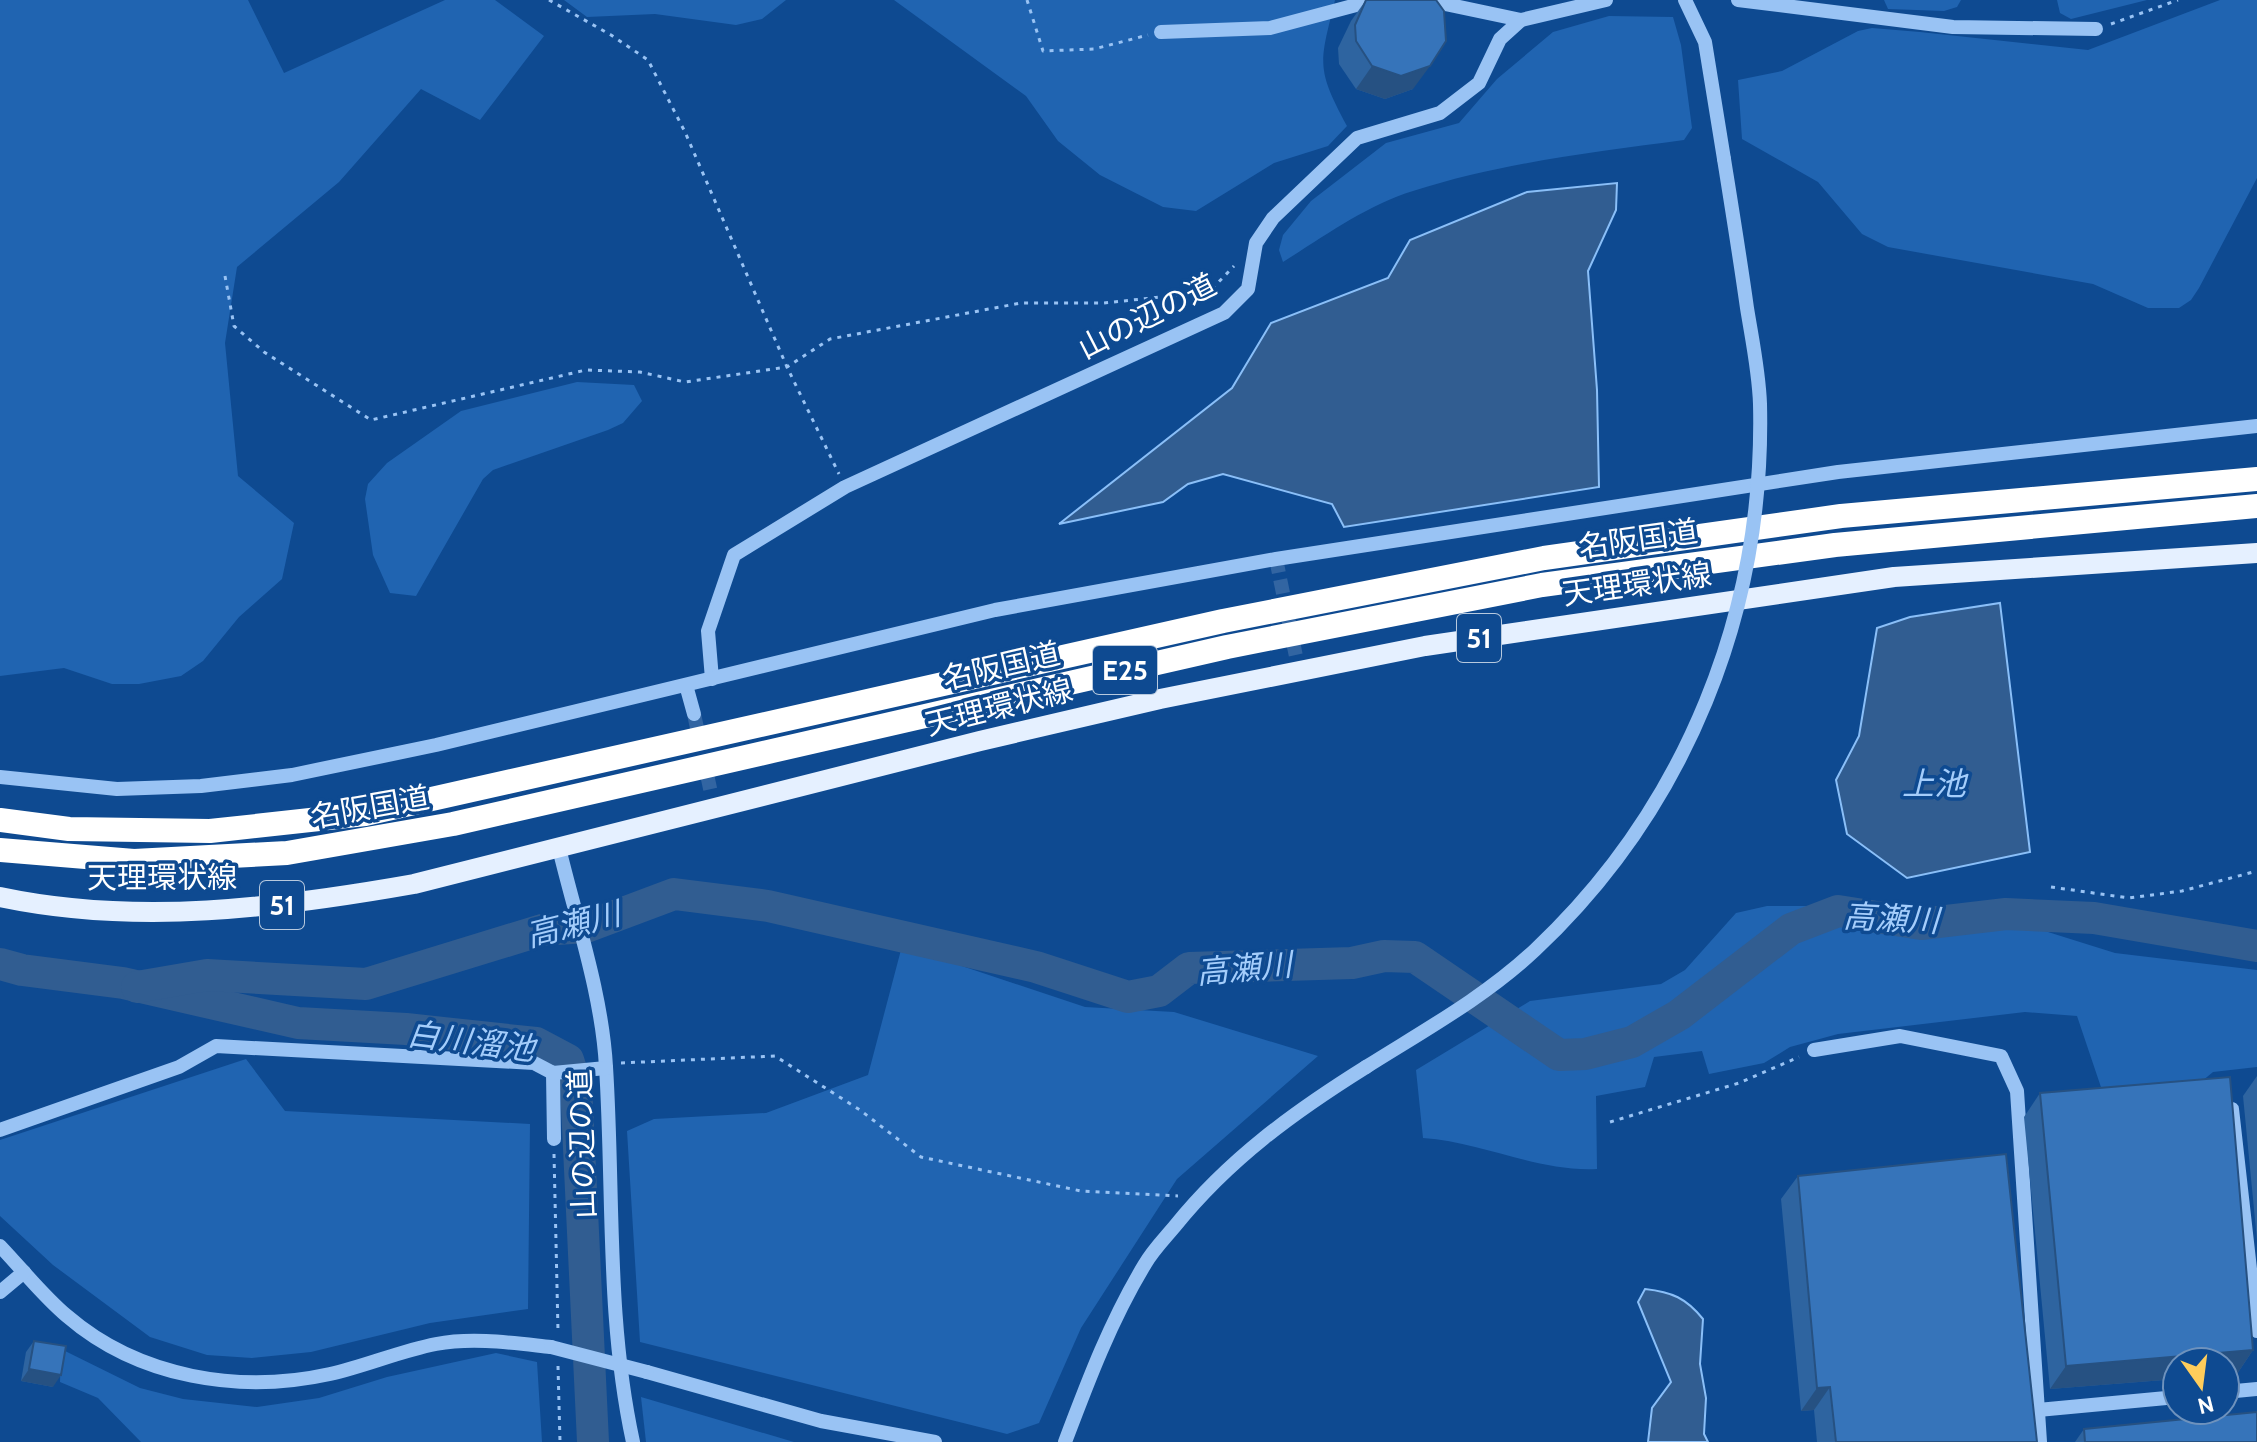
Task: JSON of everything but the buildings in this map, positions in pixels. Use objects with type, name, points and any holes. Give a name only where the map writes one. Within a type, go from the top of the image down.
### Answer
[{"type":"highway","name":"名阪国道","points":[[0,820],[134,832],[283,826],[446,798],[1223,621],[1544,558],[1841,516],[2257,479]]},
{"type":"highway","name":"名阪国道","points":[[0,850],[134,861],[205,860],[327,847],[453,824],[1242,644],[1542,585],[1835,545],[2257,506]]},
{"type":"highway","points":[[0,809],[141,822],[283,826]]},
{"type":"main road","name":"天理環状線","points":[[0,897],[130,913],[299,904],[414,884],[559,848],[713,801],[1145,702],[1425,646],[1894,577],[2257,553]]},
{"type":"street","points":[[1161,32],[1270,28],[1375,0]]},
{"type":"street","points":[[1426,0],[1521,20],[1606,0]]},
{"type":"street","points":[[1065,1442],[1103,1346],[1146,1262],[1198,1197],[1245,1150],[1310,1102],[1452,1012],[1535,950],[1629,843],[1677,767],[1703,714],[1733,627],[1745,577],[1756,514],[1760,401],[1705,42],[1685,0]]},
{"type":"street","points":[[1738,0],[1953,27],[2096,29]]},
{"type":"street","name":"山の辺の道","points":[[712,679],[708,631],[734,555],[845,487],[1224,313],[1248,289],[1256,243],[1273,218],[1357,138],[1440,113],[1479,83],[1500,39],[1521,20]]},
{"type":"street","points":[[0,777],[117,789],[201,786],[292,775],[436,745],[995,610],[1276,559],[1838,472],[2257,426]]},
{"type":"street","points":[[686,685],[694,714]]},
{"type":"street","name":"山の辺の道","points":[[559,848],[603,1037],[614,1309],[624,1403],[633,1442]]},
{"type":"street","points":[[1814,1050],[1900,1036],[2001,1056],[2017,1091],[2040,1442]]},
{"type":"street","points":[[0,1130],[179,1067],[216,1046],[534,1063],[553,1073],[606,1068]]},
{"type":"street","points":[[553,1073],[554,1139]]},
{"type":"street","points":[[2231,1095],[2257,1331]]},
{"type":"street","points":[[0,1246],[67,1316],[139,1360],[188,1375],[227,1381],[293,1382],[437,1344],[495,1341],[551,1347],[821,1421],[935,1442]]},
{"type":"street","points":[[0,1292],[24,1272]]},
{"type":"street","points":[[2038,1410],[2161,1398]]},
{"type":"path","points":[[549,0],[648,60],[685,132],[787,367],[845,487]]},
{"type":"path","points":[[1027,0],[1043,51],[1094,49],[1161,32]]},
{"type":"path","points":[[2096,29],[2178,0]]},
{"type":"path","points":[[225,276],[234,326],[264,352],[371,420],[586,370],[640,372],[685,382],[787,367],[830,339],[1006,306],[1104,303],[1209,292],[1256,243]]},
{"type":"path","points":[[2051,887],[2129,898],[2182,891],[2257,871]]},
{"type":"path","points":[[1610,1122],[1739,1083],[1814,1050]]},
{"type":"path","points":[[606,1068],[660,1060],[775,1056],[860,1110],[921,1157],[1081,1191],[1198,1197]]},
{"type":"path","points":[[554,1139],[558,1330]]},
{"type":"path","points":[[558,1362],[560,1442]]},
{"type":"shaded area","points":[[0,0],[248,0],[284,73],[445,0],[495,0],[544,36],[480,120],[421,89],[339,182],[237,267],[225,343],[238,476],[294,523],[282,579],[239,617],[203,661],[181,676],[139,684],[112,684],[64,668],[0,676]]},
{"type":"shaded area","points":[[564,0],[786,0],[762,19],[736,25],[655,14],[587,17]]},
{"type":"shaded area","points":[[894,0],[1335,0],[1323,64],[1330,90],[1347,126],[1328,146],[1274,163],[1196,211],[1163,207],[1100,175],[1058,141],[1026,96]]},
{"type":"shaded area","points":[[1884,0],[1961,0],[1957,7],[1944,11],[1888,9]]},
{"type":"shaded area","points":[[2057,0],[2147,0],[2071,19],[2060,13]]},
{"type":"shaded area","points":[[2220,0],[2257,0],[2257,178],[2199,288],[2191,300],[2179,308],[2148,308],[2093,284],[1888,247],[1862,234],[1818,182],[1742,139],[1738,80],[1782,71],[1858,31],[1872,28],[2088,50]]},
{"type":"shaded area","points":[[1609,16],[1673,17],[1681,45],[1692,128],[1684,140],[1513,166],[1413,191],[1362,213],[1283,262],[1279,250],[1283,235],[1311,201],[1386,143],[1459,123],[1497,79],[1553,32]]},
{"type":"shaded area","points":[[577,382],[634,385],[642,401],[623,423],[608,430],[493,470],[483,479],[416,596],[390,593],[373,555],[365,499],[368,484],[387,463],[461,411]]},
{"type":"shaded area","points":[[1767,906],[1830,906],[1911,924],[2010,920],[2115,953],[2257,970],[2257,1067],[2213,1072],[2184,1096],[2107,1105],[2077,1016],[2025,1012],[1838,1034],[1790,1047],[1764,1063],[1709,1074],[1702,1051],[1654,1057],[1645,1087],[1596,1096],[1597,1169],[1553,1166],[1467,1145],[1423,1138],[1416,1070],[1530,1001],[1661,984],[1685,970],[1736,913]]},
{"type":"shaded area","points":[[902,946],[1085,1007],[1174,1012],[1318,1056],[1177,1179],[1081,1328],[1039,1423],[1007,1434],[640,1342],[627,1131],[654,1119],[766,1113],[868,1075]]},
{"type":"shaded area","points":[[246,1059],[285,1111],[530,1124],[528,1309],[430,1323],[311,1352],[252,1358],[207,1355],[150,1337],[53,1265],[0,1216],[0,1140]]},
{"type":"shaded area","points":[[61,1349],[140,1388],[183,1399],[257,1407],[319,1398],[387,1377],[496,1353],[537,1362],[542,1442],[141,1442],[98,1398],[60,1382]]},
{"type":"shaded area","points":[[641,1397],[794,1442],[646,1442]]},
{"type":"water","points":[[1617,183],[1616,210],[1588,271],[1597,390],[1599,487],[1344,527],[1332,504],[1223,474],[1188,484],[1163,502],[1059,524],[1232,388],[1271,323],[1388,278],[1410,240],[1527,192]]},
{"type":"water","name":"上池","points":[[2000,603],[2030,852],[1907,878],[1847,834],[1836,780],[1859,736],[1877,628],[1910,617]]},
{"type":"water","points":[[1645,1289],[1678,1297],[1703,1319],[1700,1364],[1706,1398],[1704,1434],[1708,1442],[1648,1442],[1652,1408],[1671,1382],[1638,1302]]},
{"type":"waterway","name":"高瀬川","points":[[137,987],[207,975],[366,984],[542,930],[586,927],[674,894],[768,906],[1036,967],[1128,997],[1159,991],[1189,968],[1352,963],[1384,956],[1415,957],[1559,1055],[1585,1054],[1632,1042],[1679,1015],[1791,929],[1838,911],[1921,924],[2006,914],[2094,918],[2257,946]]},
{"type":"waterway","name":"白川溜池","points":[[0,964],[22,970],[123,983],[298,1023],[406,1029],[536,1043],[568,1060],[576,1085],[593,1442]]},
{"type":"tunnel","points":[[1276,559],[1299,671]]},
{"type":"tunnel","points":[[694,714],[711,793]]}]
